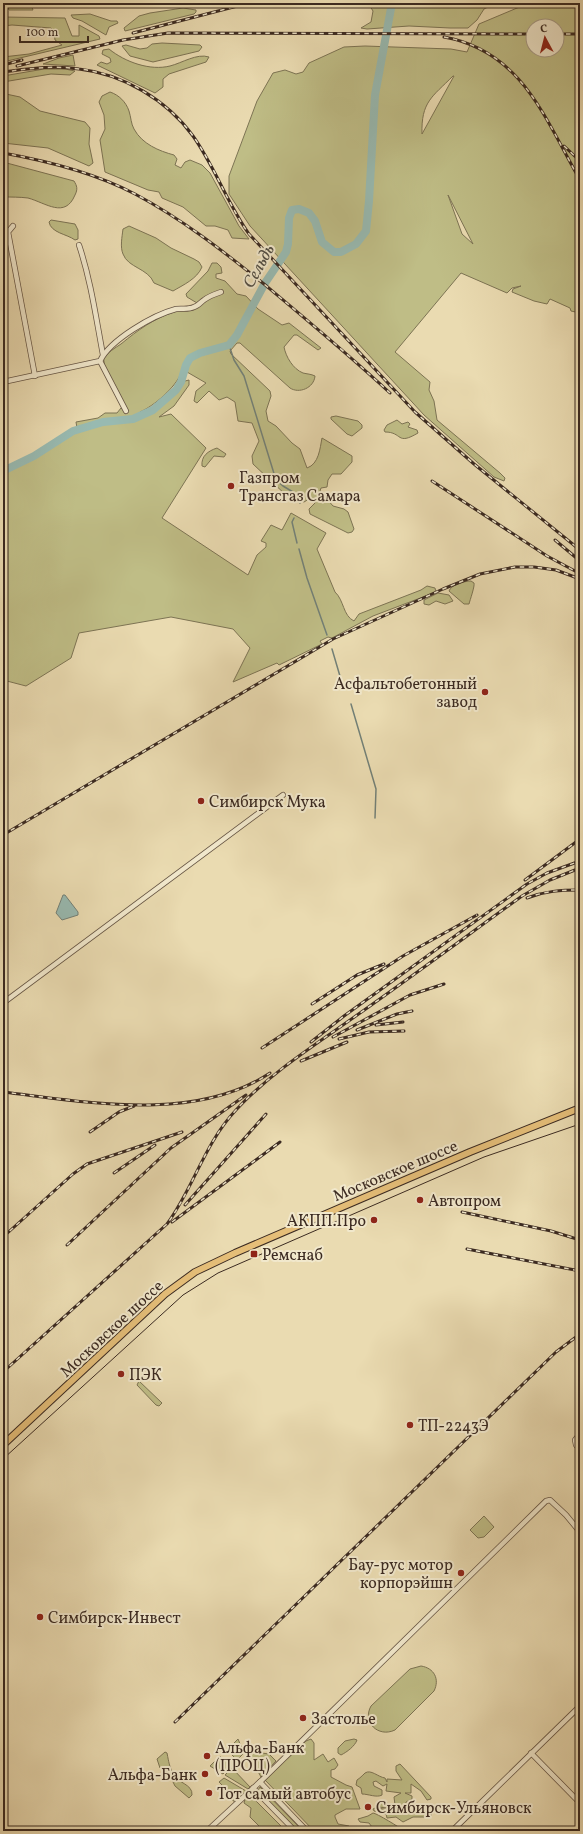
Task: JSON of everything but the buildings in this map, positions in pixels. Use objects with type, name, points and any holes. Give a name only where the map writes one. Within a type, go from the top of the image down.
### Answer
[{"type":"main road","name":"Московское шоссе","points":[[3,1445],[166,1294],[195,1272],[235,1253],[463,1155],[580,1108]]},
{"type":"street","points":[[14,226],[8,232],[35,376]]},
{"type":"street","points":[[80,245],[95,307],[103,355]]},
{"type":"street","points":[[100,361],[103,355],[122,338],[152,317],[177,309],[190,309],[196,307],[208,298],[221,292]]},
{"type":"street","points":[[3,382],[100,361]]},
{"type":"street","points":[[100,361],[126,411]]},
{"type":"street","points":[[3,1003],[284,795]]},
{"type":"street","points":[[580,1434],[574,1440],[580,1450]]},
{"type":"street","points":[[207,1831],[260,1782],[546,1501],[550,1500],[555,1504],[580,1532]]},
{"type":"street","points":[[452,1831],[580,1706]]},
{"type":"street","points":[[532,1753],[580,1803]]},
{"type":"street","points":[[260,1782],[307,1831]]},
{"type":"street","points":[[253,1788],[295,1831]]},
{"type":"shaded area","points":[[8,3],[31,5],[33,10],[9,10],[7,6]]},
{"type":"shaded area","points":[[368,3],[496,3],[484,9],[477,20],[468,28],[409,26],[367,29],[361,28],[371,22],[373,11]]},
{"type":"shaded area","points":[[529,3],[570,3],[580,6],[580,313],[571,311],[570,308],[550,299],[547,304],[534,301],[512,292],[513,289],[521,286],[512,288],[507,293],[461,273],[395,352],[430,382],[429,390],[434,401],[437,420],[500,473],[505,478],[504,481],[494,477],[424,415],[250,226],[229,194],[229,176],[257,101],[273,73],[285,70],[296,74],[303,72],[309,63],[344,47],[365,46],[451,49],[467,52],[479,24]],"holes":[[[454,76],[422,134],[423,114],[429,101]],[[448,195],[473,244],[462,234]]]},
{"type":"shaded area","points":[[183,8],[196,10],[196,12],[194,14],[125,31],[124,28],[139,16]]},
{"type":"shaded area","points":[[90,14],[111,21],[117,21],[118,23],[109,27],[106,35],[82,21],[73,18],[71,15]]},
{"type":"shaded area","points":[[3,17],[65,18],[72,36],[79,36],[79,25],[99,36],[100,39],[3,62],[3,57],[29,54],[62,45],[55,40],[54,32],[51,28],[12,25],[3,26]]},
{"type":"shaded area","points":[[162,43],[200,45],[202,47],[199,51],[153,62],[130,56],[122,46],[126,45],[140,49],[147,48],[152,44]]},
{"type":"shaded area","points":[[109,49],[122,58],[138,64],[154,67],[170,66],[200,56],[209,57],[206,62],[169,74],[163,79],[163,87],[155,93],[97,65],[101,62],[107,64],[111,62],[110,58],[102,54],[103,50]]},
{"type":"shaded area","points":[[73,55],[75,66],[43,64],[59,58]]},
{"type":"shaded area","points":[[44,69],[65,69],[75,71],[70,75],[51,74],[3,82],[3,76]]},
{"type":"shaded area","points":[[110,92],[124,102],[128,108],[134,129],[146,143],[174,155],[177,159],[175,165],[181,168],[185,162],[190,160],[202,165],[210,173],[239,226],[249,239],[232,238],[228,230],[215,226],[206,226],[183,207],[162,198],[159,192],[148,190],[105,172],[100,140],[105,129],[104,115],[99,102],[102,96]]},
{"type":"shaded area","points":[[6,94],[20,97],[40,111],[85,122],[90,128],[89,144],[93,163],[89,166],[48,148],[3,143],[3,95]]},
{"type":"shaded area","points":[[3,162],[74,181],[77,188],[76,193],[71,202],[60,208],[48,206],[28,198],[3,197]]},
{"type":"shaded area","points":[[51,220],[75,224],[78,230],[78,239],[75,240],[53,229],[49,222]]},
{"type":"shaded area","points":[[129,226],[156,238],[171,248],[199,262],[202,267],[200,271],[189,281],[173,291],[154,283],[147,274],[129,262],[123,254],[121,245],[123,229]]},
{"type":"shaded area","points":[[212,263],[217,263],[221,267],[222,273],[216,274],[216,278],[225,281],[237,294],[246,296],[258,309],[282,325],[289,323],[321,348],[318,350],[297,335],[294,335],[284,347],[288,359],[296,369],[303,373],[315,376],[312,384],[306,389],[302,390],[294,390],[290,388],[240,343],[237,343],[230,351],[231,354],[270,391],[271,396],[266,411],[268,421],[276,426],[292,443],[300,449],[307,468],[314,463],[320,451],[322,438],[352,456],[352,462],[341,474],[332,474],[328,480],[327,487],[321,488],[320,491],[333,506],[344,509],[348,512],[354,529],[352,532],[348,533],[310,514],[309,509],[315,503],[316,498],[309,499],[304,502],[287,496],[253,464],[252,456],[259,441],[252,423],[238,421],[235,402],[227,397],[219,400],[209,391],[197,403],[194,401],[196,391],[206,383],[187,372],[181,373],[170,390],[164,396],[140,412],[159,406],[174,393],[181,382],[189,380],[189,385],[174,406],[159,417],[171,414],[206,448],[162,518],[248,575],[257,555],[266,547],[266,543],[261,541],[271,525],[282,530],[291,513],[326,533],[317,549],[335,592],[350,619],[354,621],[359,614],[421,590],[427,586],[435,588],[436,592],[373,616],[332,638],[328,637],[320,641],[322,644],[279,665],[277,663],[233,682],[250,648],[233,629],[171,617],[79,633],[71,658],[26,686],[3,680],[3,471],[34,456],[73,431],[77,428],[76,422],[98,418],[105,413],[117,413],[121,408],[127,410],[109,376],[104,363],[104,358],[112,350],[152,322],[174,312],[195,308],[203,303],[197,303],[187,297],[186,294],[208,271]]},
{"type":"shaded area","points":[[336,416],[358,421],[362,425],[362,428],[352,436],[347,434],[331,419],[331,417]]},
{"type":"shaded area","points":[[397,420],[402,424],[408,422],[410,424],[408,427],[417,430],[418,433],[411,437],[403,438],[395,434],[385,432],[384,430],[387,425]]},
{"type":"shaded area","points":[[217,448],[226,454],[224,457],[214,456],[205,467],[202,466],[203,459],[206,454]]},
{"type":"shaded area","points":[[471,581],[474,585],[469,604],[464,604],[449,591],[452,587],[458,584]]},
{"type":"shaded area","points":[[438,593],[449,595],[453,601],[445,604],[436,601],[429,605],[424,604],[424,600]]},
{"type":"shaded area","points":[[139,1381],[162,1403],[159,1406],[156,1405],[137,1385]]},
{"type":"shaded area","points":[[484,1516],[494,1527],[484,1537],[478,1538],[470,1530]]},
{"type":"shaded area","points":[[421,1666],[426,1667],[435,1675],[436,1687],[434,1691],[395,1730],[383,1732],[373,1727],[369,1718],[371,1706],[410,1669]]},
{"type":"shaded area","points":[[238,1739],[244,1753],[237,1760],[227,1750]]},
{"type":"shaded area","points":[[311,1739],[314,1743],[314,1760],[323,1754],[328,1762],[334,1758],[338,1765],[335,1769],[331,1770],[331,1777],[352,1787],[360,1809],[346,1809],[335,1815],[335,1817],[338,1824],[349,1826],[353,1831],[314,1831],[265,1780],[306,1741]]},
{"type":"shaded area","points":[[354,1739],[357,1740],[350,1749],[341,1755],[338,1753],[338,1748],[345,1741]]},
{"type":"shaded area","points":[[165,1752],[167,1753],[170,1766],[175,1777],[192,1791],[192,1795],[189,1798],[175,1786],[170,1776],[160,1768],[157,1759]]},
{"type":"shaded area","points":[[254,1752],[269,1754],[276,1761],[261,1777],[248,1753]]},
{"type":"shaded area","points":[[220,1756],[230,1766],[223,1774],[210,1766]]},
{"type":"shaded area","points":[[400,1764],[431,1797],[431,1799],[427,1800],[421,1791],[411,1784],[411,1793],[405,1793],[412,1796],[412,1799],[406,1802],[406,1804],[431,1805],[433,1808],[426,1812],[378,1807],[378,1804],[382,1802],[395,1805],[394,1797],[401,1793],[386,1791],[387,1784],[383,1786],[376,1781],[373,1782],[374,1786],[382,1790],[382,1795],[375,1796],[362,1794],[361,1788],[356,1785],[357,1780],[367,1772],[385,1778],[387,1782],[387,1779],[402,1780],[396,1771],[396,1766]]},
{"type":"shaded area","points":[[232,1768],[250,1787],[248,1789],[225,1775]]},
{"type":"shaded area","points":[[224,1778],[246,1791],[235,1801],[233,1801],[232,1795],[219,1782]]},
{"type":"shaded area","points":[[260,1787],[303,1831],[297,1831],[258,1790]]},
{"type":"shaded area","points":[[246,1796],[254,1799],[286,1831],[264,1831],[250,1817],[251,1808],[244,1803]]},
{"type":"shaded area","points":[[373,1809],[432,1815],[428,1817],[413,1817],[403,1822],[396,1817],[387,1818],[386,1814],[374,1811]]},
{"type":"shaded area","points":[[373,1813],[379,1815],[404,1831],[359,1831],[372,1827],[369,1823],[360,1822],[358,1819]]},
{"type":"water","points":[[63,895],[65,895],[78,912],[78,915],[62,920],[56,913]]},
{"type":"waterway","name":"Сельдь","points":[[3,471],[34,456],[73,431],[103,422],[133,419],[153,410],[176,390],[181,382],[186,365],[190,358],[200,353],[229,345],[237,335],[265,283],[286,252],[288,244],[289,218],[292,210],[299,209],[309,213],[315,221],[322,242],[334,252],[341,252],[356,244],[366,231],[375,95],[392,3]]},
{"type":"waterway","points":[[229,345],[234,360],[244,376],[276,480],[298,495],[300,503]]},
{"type":"waterway","points":[[294,518],[292,522],[297,543]]},
{"type":"waterway","points":[[299,549],[307,578],[327,635]]},
{"type":"waterway","points":[[332,649],[342,683]]},
{"type":"waterway","points":[[351,704],[376,789],[375,818]]},
{"type":"tram line","points":[[3,1459],[183,1295],[218,1273],[484,1157],[580,1124]]},
{"type":"railway","points":[[133,33],[249,3]]},
{"type":"railway","points":[[17,66],[123,40],[168,33],[525,34]]},
{"type":"railway","points":[[565,34],[580,34]]},
{"type":"railway","points":[[444,37],[471,45],[493,57],[512,72],[528,91],[542,112],[580,180]]},
{"type":"railway","points":[[3,65],[22,60]]},
{"type":"railway","points":[[3,72],[60,67],[79,69],[95,72],[128,83],[157,100],[170,111],[193,136],[249,234],[415,412],[474,464],[580,550]]},
{"type":"railway","points":[[564,146],[580,161]]},
{"type":"railway","points":[[3,153],[54,164],[88,174],[135,194],[169,214],[218,248],[264,284],[390,393]]},
{"type":"railway","points":[[432,481],[547,556],[575,571]]},
{"type":"railway","points":[[555,540],[580,561]]},
{"type":"railway","points":[[3,835],[333,639],[443,589],[480,574],[515,567],[534,567],[556,570],[580,579]]},
{"type":"railway","points":[[525,880],[580,839]]},
{"type":"railway","points":[[311,1042],[344,1016],[527,884],[547,873],[580,861]]},
{"type":"railway","points":[[3,1372],[167,1224],[185,1195],[207,1151],[225,1123],[264,1083],[295,1058],[522,896],[550,880],[580,868]]},
{"type":"railway","points":[[527,898],[553,891],[580,890]]},
{"type":"railway","points":[[262,1048],[403,956],[477,915]]},
{"type":"railway","points":[[312,1004],[357,975],[384,964]]},
{"type":"railway","points":[[333,1037],[410,995],[444,984]]},
{"type":"railway","points":[[357,1030],[397,1014],[412,1011]]},
{"type":"railway","points":[[376,1025],[403,1022]]},
{"type":"railway","points":[[339,1039],[369,1032],[404,1031]]},
{"type":"railway","points":[[301,1061],[347,1042]]},
{"type":"railway","points":[[3,1092],[105,1104],[175,1104],[208,1098],[240,1089],[270,1073]]},
{"type":"railway","points":[[67,1245],[171,1148],[246,1095]]},
{"type":"railway","points":[[90,1132],[119,1112],[134,1106]]},
{"type":"railway","points":[[185,1205],[266,1114]]},
{"type":"railway","points":[[3,1237],[73,1174],[87,1164],[182,1132]]},
{"type":"railway","points":[[172,1222],[280,1142]]},
{"type":"railway","points":[[114,1173],[155,1145]]},
{"type":"railway","points":[[462,1212],[551,1231],[580,1240]]},
{"type":"railway","points":[[467,1249],[580,1271]]},
{"type":"railway","points":[[175,1722],[556,1352],[580,1334]]},
{"type":"place","name":"Газпром Трансгаз Самара","points":[[231,486]]},
{"type":"place","name":"Асфальтобетонный завод","points":[[485,692]]},
{"type":"place","name":"Симбирск Мука","points":[[201,801]]},
{"type":"place","name":"Автопром","points":[[420,1200]]},
{"type":"place","name":"АКПП.Про","points":[[374,1220]]},
{"type":"place","name":"Ремснаб","points":[[254,1254]]},
{"type":"place","name":"ПЭК","points":[[121,1374]]},
{"type":"place","name":"ТП-2243Э","points":[[410,1425]]},
{"type":"place","name":"Бау-рус мотор корпорэйшн","points":[[461,1573]]},
{"type":"place","name":"Симбирск-Инвест","points":[[40,1617]]},
{"type":"place","name":"Застолье","points":[[303,1718]]},
{"type":"place","name":"Альфа-Банк (ПРОЦ)","points":[[207,1756]]},
{"type":"place","name":"Альфа-Банк","points":[[205,1774]]},
{"type":"place","name":"Тот самый автобус","points":[[209,1793]]},
{"type":"place","name":"Симбирск-Ульяновск","points":[[368,1807]]}]
